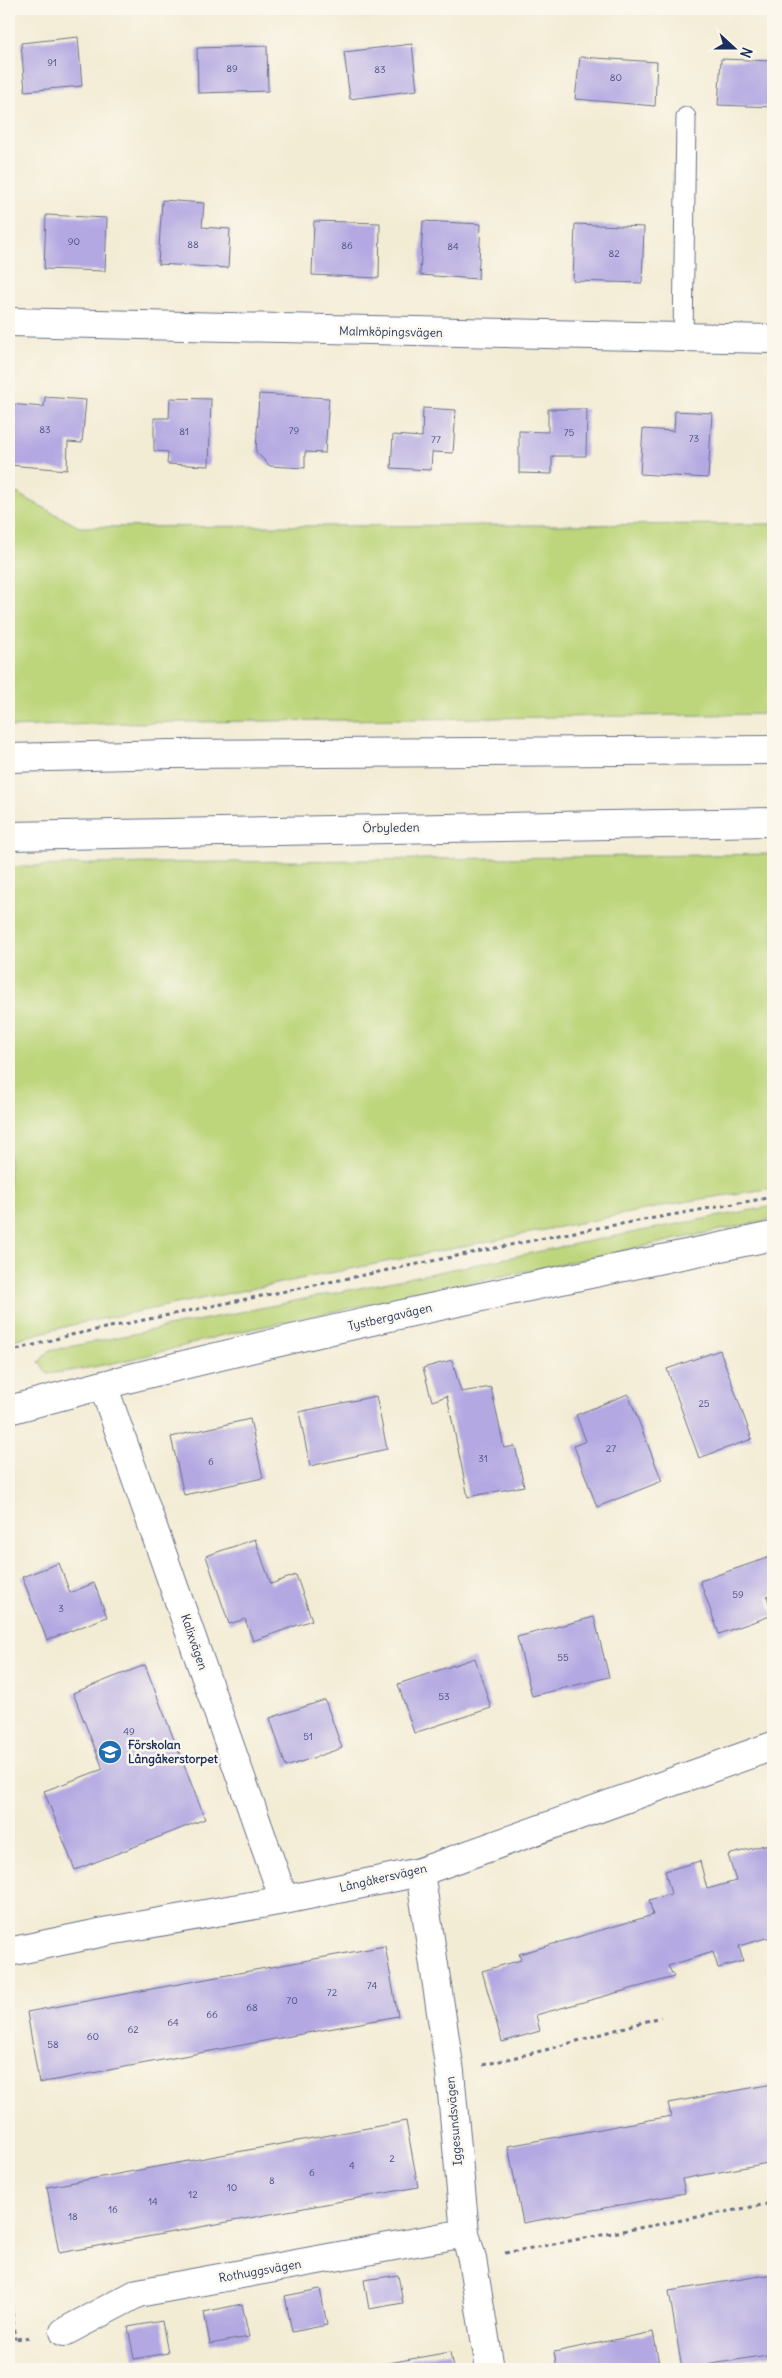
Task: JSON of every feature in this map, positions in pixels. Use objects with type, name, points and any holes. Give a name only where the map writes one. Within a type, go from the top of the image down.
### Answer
[{"type":"street","name":"Malmköpingsvägen","points":[[9,322],[773,339]]},
{"type":"street","points":[[9,758],[171,754],[773,750]]},
{"type":"street","name":"Örbyleden","points":[[9,836],[773,822]]},
{"type":"street","name":"Tystbergavägen","points":[[9,1410],[103,1384],[441,1305],[773,1236]]},
{"type":"street","name":"Kalixvägen","points":[[103,1384],[284,1900]]},
{"type":"street","name":"Långåkersvägen","points":[[9,1952],[109,1931],[284,1900],[420,1872],[773,1746]]},
{"type":"street","name":"Iggesundsvägen","points":[[420,1872],[450,2072],[465,2233],[472,2259],[490,2369]]},
{"type":"street","name":"Rothuggsvägen","points":[[64,2332],[138,2293],[465,2233]]},
{"type":"lane","points":[[683,338],[686,117]]},
{"type":"path","points":[[9,1352],[66,1336],[564,1234],[773,1196]]},
{"type":"path","points":[[450,2072],[548,2049],[661,2017]]},
{"type":"path","points":[[472,2259],[773,2203]]},
{"type":"path","points":[[9,2281],[15,2339]]},
{"type":"green space","points":[[9,489],[79,527],[773,524],[773,714],[124,723],[9,727]]},
{"type":"green space","points":[[773,854],[773,1188],[689,1201],[76,1324],[9,1341],[9,867],[93,864]]},
{"type":"green space","points":[[773,1206],[773,1219],[219,1336],[113,1363],[48,1374],[39,1362],[49,1351],[610,1237]]},
{"type":"building","points":[[78,37],[82,86],[25,91],[21,43]]},
{"type":"building","points":[[412,44],[417,90],[350,99],[344,52]]},
{"type":"building","points":[[267,46],[268,91],[198,93],[197,48]]},
{"type":"building","points":[[580,57],[657,62],[655,106],[575,99]]},
{"type":"building","points":[[721,59],[773,61],[773,107],[718,105]]},
{"type":"building","points":[[162,200],[204,203],[202,227],[230,229],[228,268],[158,264]]},
{"type":"building","points":[[46,215],[107,218],[105,271],[44,269]]},
{"type":"building","points":[[314,221],[380,223],[379,278],[312,275]]},
{"type":"building","points":[[423,221],[481,224],[478,279],[420,275]]},
{"type":"building","points":[[575,224],[644,227],[642,283],[573,281]]},
{"type":"building","points":[[259,394],[329,398],[325,453],[305,452],[305,468],[270,466],[256,452]]},
{"type":"building","points":[[45,397],[86,400],[82,443],[68,442],[67,470],[9,465],[9,404],[44,407]]},
{"type":"building","points":[[170,398],[211,399],[209,466],[167,464],[168,452],[154,451],[154,418],[169,418]]},
{"type":"building","points":[[423,408],[456,410],[453,453],[432,452],[431,470],[391,468],[393,435],[422,437]]},
{"type":"building","points":[[548,409],[587,409],[586,456],[552,456],[552,474],[519,473],[519,431],[548,432]]},
{"type":"building","points":[[675,411],[712,413],[708,478],[640,474],[643,429],[674,431]]},
{"type":"building","points":[[720,1350],[752,1439],[699,1458],[667,1369]]},
{"type":"building","points":[[452,1360],[461,1392],[491,1387],[504,1448],[515,1446],[524,1486],[468,1497],[447,1396],[432,1401],[423,1368]]},
{"type":"building","points":[[628,1394],[662,1481],[597,1507],[574,1446],[586,1441],[576,1415]]},
{"type":"building","points":[[376,1396],[387,1449],[310,1466],[299,1412]]},
{"type":"building","points":[[250,1419],[263,1478],[184,1495],[171,1437]]},
{"type":"building","points":[[255,1539],[271,1584],[296,1575],[312,1620],[253,1641],[245,1619],[229,1624],[206,1556]]},
{"type":"building","points":[[773,1556],[773,1593],[767,1596],[773,1615],[719,1634],[700,1581]]},
{"type":"building","points":[[59,1563],[70,1593],[94,1583],[107,1617],[47,1640],[22,1577]]},
{"type":"building","points":[[594,1617],[609,1677],[532,1696],[517,1637]]},
{"type":"building","points":[[475,1658],[491,1708],[414,1733],[398,1684]]},
{"type":"building","points":[[145,1665],[205,1819],[75,1870],[44,1791],[103,1769],[73,1693]]},
{"type":"building","points":[[325,1700],[342,1748],[286,1767],[270,1718]]},
{"type":"building","points":[[768,1844],[773,1864],[773,1936],[739,1946],[743,1961],[718,1968],[713,1952],[668,1966],[674,1977],[536,2015],[540,2031],[502,2042],[482,1971],[521,1960],[519,1954],[653,1915],[649,1900],[671,1894],[665,1871],[700,1861],[707,1889],[736,1881],[728,1855]]},
{"type":"building","points":[[385,1946],[398,2016],[39,2083],[27,2012]]},
{"type":"building","points":[[773,2084],[773,2162],[682,2179],[685,2193],[523,2223],[508,2146],[671,2116],[668,2103]]},
{"type":"building","points":[[406,2121],[418,2187],[59,2253],[47,2187]]},
{"type":"building","points":[[773,2274],[773,2354],[682,2369],[669,2291]]},
{"type":"building","points":[[398,2275],[403,2303],[369,2309],[364,2280]]},
{"type":"building","points":[[320,2289],[327,2325],[292,2332],[285,2296]]},
{"type":"building","points":[[242,2304],[249,2337],[210,2344],[204,2312]]},
{"type":"building","points":[[162,2321],[168,2353],[134,2359],[128,2327]]},
{"type":"building","points":[[653,2332],[660,2369],[557,2369],[554,2352]]},
{"type":"building","points":[[450,2352],[453,2369],[361,2369],[361,2368]]},
{"type":"place","name":"Förskolan Långåkerstorpet","points":[[110,1752]]}]
